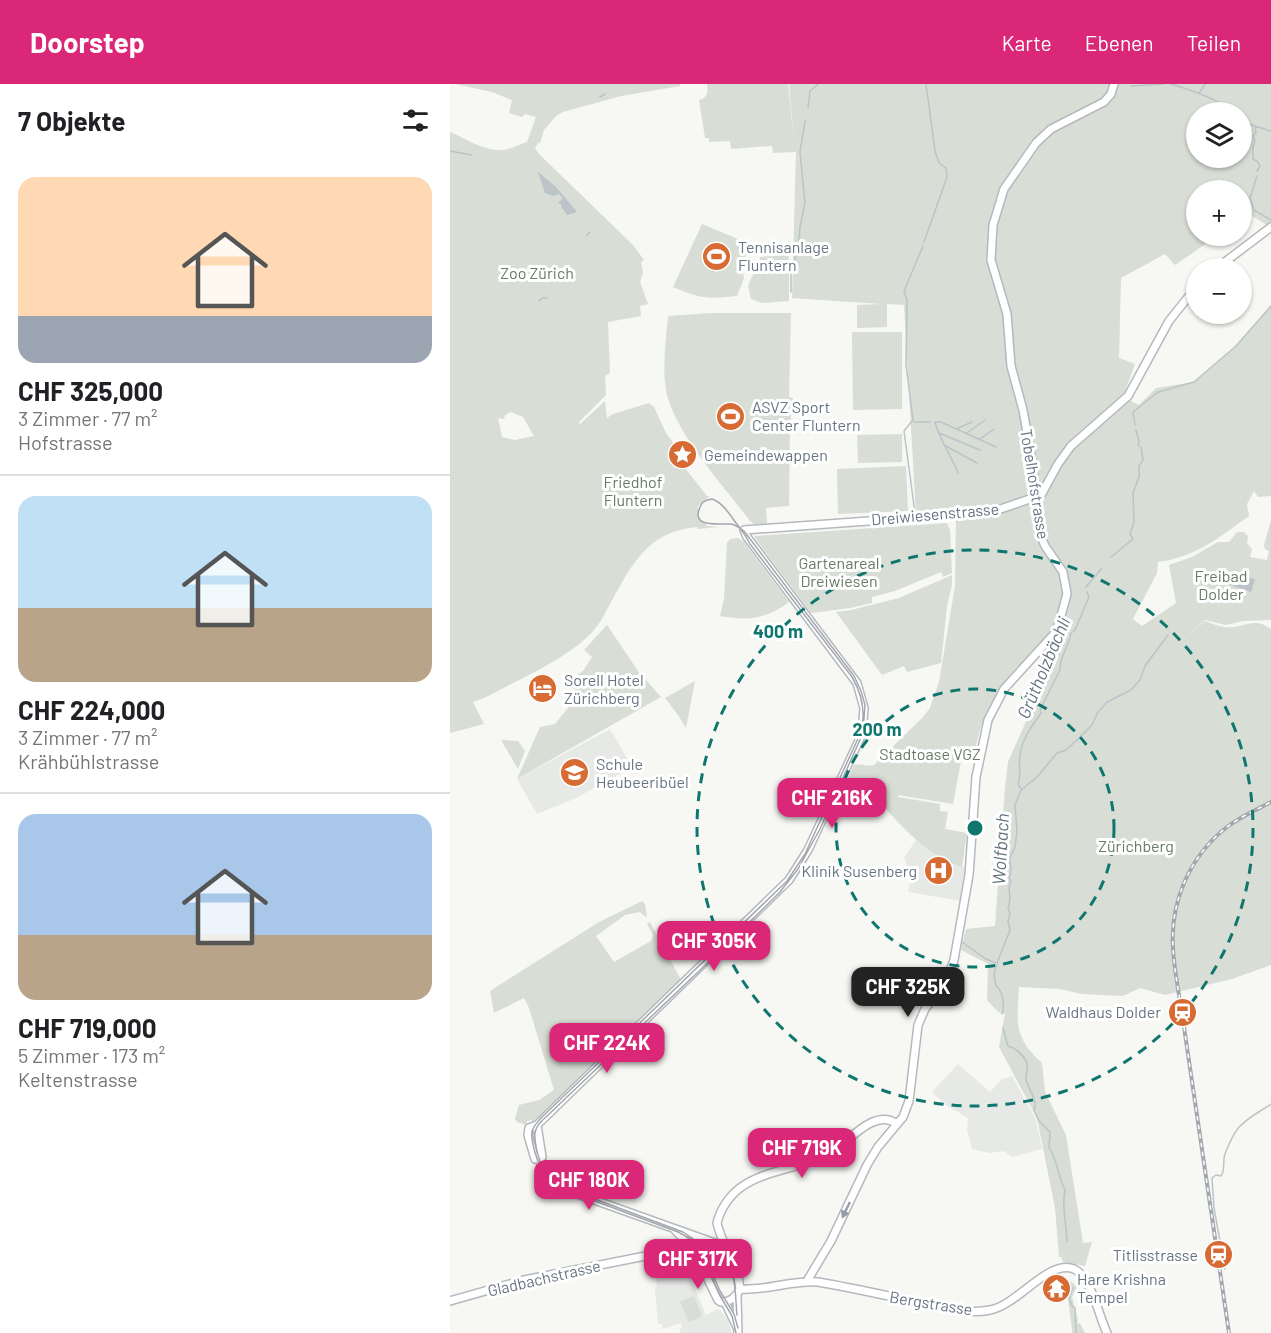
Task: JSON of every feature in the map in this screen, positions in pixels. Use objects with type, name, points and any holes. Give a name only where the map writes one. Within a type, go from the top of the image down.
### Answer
[{"type":"street","name":"Tobelhofstrasse","points":[[897,1124],[906,1111],[909,1101],[918,1025],[925,1010],[950,973],[957,943],[971,859],[976,777],[988,720],[1004,689],[1054,634],[1067,599],[1068,587],[1065,576],[1041,539],[1037,497],[1023,410],[1012,373],[1007,314],[991,260],[993,225],[1004,189],[1040,138],[1062,122],[1099,105],[1110,96],[1114,84]]},
{"type":"street","points":[[1230,258],[1271,228]]},
{"type":"street","points":[[1037,497],[1044,492],[1058,464],[1071,446],[1128,396],[1169,321],[1186,300]]},
{"type":"street","name":"Dreiwiesenstrasse","points":[[676,1231],[553,1185],[545,1178],[539,1158],[537,1125],[786,884],[808,850],[860,738],[864,711],[862,694],[855,680],[744,530],[992,512],[1037,497]]},
{"type":"street","points":[[738,1331],[736,1267],[718,1226],[718,1219],[730,1198],[742,1186],[823,1158],[872,1122],[886,1120],[897,1124],[870,1160],[807,1281]]},
{"type":"street","points":[[676,1231],[690,1233],[726,1247]]},
{"type":"street","points":[[676,1231],[691,1247],[719,1302],[725,1302],[738,1292]]},
{"type":"street","points":[[676,1231],[676,1250]]},
{"type":"street","name":"Gladbachstrasse","points":[[450,1301],[524,1280],[691,1247],[707,1241]]},
{"type":"street","name":"Bergstrasse","points":[[738,1292],[807,1281],[822,1282],[960,1311],[988,1311],[1008,1304],[1054,1270],[1069,1268],[1078,1271],[1086,1281],[1107,1333]]},
{"type":"street","points":[[725,1302],[733,1315],[738,1331]]},
{"type":"shaded area","points":[[538,172],[556,187],[577,212],[567,215],[558,203],[563,198],[559,194],[553,196],[545,193]]},
{"type":"shaded area","points":[[1221,572],[1255,579],[1251,592],[1219,581]]},
{"type":"shaded area","name":"Schule Heubeeribüel","points":[[610,729],[632,767],[576,798],[537,814],[517,779]]},
{"type":"shaded area","name":"Klinik Susenberg","points":[[917,839],[936,856],[952,865],[967,868],[961,901],[908,892],[911,874],[904,857]]},
{"type":"shaded area","points":[[958,1064],[990,1092],[1002,1079],[1012,1076],[1036,1120],[1042,1149],[1012,1157],[1004,1151],[990,1153],[972,1149],[967,1129],[968,1118],[946,1105],[932,1092]]},
{"type":"shaded area","points":[[687,1271],[706,1315],[718,1309],[721,1311],[728,1320],[732,1333],[681,1333],[679,1328],[682,1327],[681,1323],[663,1329],[662,1324],[658,1324],[656,1279]]},
{"type":"green space","points":[[455,84],[680,84],[680,86],[621,96],[563,112],[556,116],[544,130],[540,143],[535,148],[633,245],[644,260],[641,262],[643,272],[640,282],[648,304],[640,306],[641,316],[608,322],[610,373],[605,376],[606,395],[579,422],[579,425],[605,401],[607,418],[649,403],[654,407],[666,433],[686,460],[681,463],[707,496],[710,496],[698,506],[699,519],[708,526],[720,527],[680,530],[654,543],[635,562],[599,624],[584,640],[542,668],[473,702],[484,724],[450,733],[450,132],[487,148],[507,149],[527,142],[536,117],[525,114],[522,117],[509,113],[512,100],[492,92]],"holes":[[[511,412],[523,417],[534,436],[515,440],[502,437],[498,418],[504,419],[505,415]]]},
{"type":"green space","name":"Zürichberg","points":[[707,84],[788,84],[794,141],[789,84],[1271,84],[1271,230],[1252,216],[1252,180],[1186,180],[1186,246],[1203,246],[1175,265],[1165,254],[1121,278],[1119,358],[1135,364],[1123,397],[1139,405],[1156,388],[1194,382],[1236,346],[1271,306],[1271,496],[1258,497],[1254,491],[1247,504],[1249,516],[1217,539],[1195,551],[1158,562],[1157,573],[1133,619],[1142,626],[1176,603],[1169,565],[1192,557],[1218,542],[1229,542],[1237,532],[1244,532],[1248,536],[1247,543],[1252,549],[1250,557],[1267,560],[1269,551],[1264,545],[1271,520],[1271,620],[1243,621],[1226,625],[1205,620],[1183,640],[1205,621],[1222,627],[1259,623],[1271,629],[1271,965],[1232,979],[1165,995],[1140,988],[1123,996],[1019,987],[1018,1020],[1021,1037],[1042,1063],[1045,1092],[1066,1135],[1083,1243],[1092,1242],[1085,1266],[1063,1262],[1059,1257],[1055,1208],[1037,1118],[999,1047],[1005,1014],[998,1012],[987,1000],[988,964],[961,950],[966,929],[995,926],[1008,762],[1058,649],[1046,640],[999,692],[984,720],[974,757],[962,756],[953,804],[898,795],[898,797],[940,804],[940,811],[948,812],[945,829],[967,833],[962,867],[950,863],[926,848],[874,796],[860,812],[840,799],[839,796],[854,765],[874,765],[930,708],[939,682],[955,586],[956,513],[916,515],[904,305],[887,304],[887,327],[857,328],[857,305],[881,304],[792,298],[796,152],[773,153],[772,146],[731,149],[730,141],[709,142],[709,138],[705,138],[699,100],[706,96]]},
{"type":"green space","name":"Tennisanlage Fluntern","points":[[702,224],[750,244],[742,268],[744,278],[737,296],[704,297],[673,287]]},
{"type":"green space","points":[[789,255],[789,301],[762,303],[751,299],[748,286],[755,270],[760,270],[760,257]]},
{"type":"green space","name":"ASVZ Sport Center Fluntern","points":[[711,313],[791,313],[789,397],[793,398],[790,425],[789,506],[766,508],[767,524],[754,524],[750,521],[714,475],[678,423],[666,390],[664,362],[668,316]]},
{"type":"green space","points":[[852,332],[902,332],[902,409],[853,410]]},
{"type":"green space","points":[[902,434],[902,462],[858,463],[857,435]]},
{"type":"green space","points":[[906,466],[908,511],[838,514],[837,469]]},
{"type":"green space","name":"Gartenareal Dreiwiesen","points":[[947,523],[950,530],[952,573],[943,577],[941,572],[895,591],[872,597],[872,603],[811,613],[755,538],[755,536]]},
{"type":"green space","points":[[738,538],[744,542],[789,602],[781,608],[757,617],[720,616],[724,599],[727,543],[730,539]]},
{"type":"green space","points":[[952,575],[941,663],[907,672],[904,666],[882,675],[836,612],[899,598]]},
{"type":"green space","points":[[607,625],[638,671],[661,697],[517,779],[540,727],[555,724],[580,693],[566,683],[583,671],[592,657],[584,650]]},
{"type":"green space","points":[[695,681],[686,728],[665,698]]},
{"type":"green space","points":[[501,740],[518,741],[525,751],[518,769]]},
{"type":"green space","points":[[642,901],[645,904],[647,918],[640,912],[625,915],[596,936],[614,962],[651,941],[653,935],[647,924],[650,922],[680,982],[534,1123],[531,1120],[527,1121],[526,1125],[517,1122],[515,1119],[519,1105],[539,1100],[554,1090],[524,998],[494,1013],[490,991],[599,922]]},
{"type":"green space","points":[[1071,1281],[1077,1287],[1072,1297],[1077,1324],[1080,1323],[1085,1333],[1072,1333],[1068,1300]]},
{"type":"green space","points":[[694,1296],[702,1316],[689,1322],[680,1302]]},
{"type":"waterway","points":[[808,108],[810,91],[818,84]]},
{"type":"waterway","points":[[924,242],[947,177],[946,168],[939,163],[935,151],[926,84]]},
{"type":"waterway","points":[[1131,86],[1164,84]]},
{"type":"waterway","points":[[1171,84],[1219,102]]},
{"type":"waterway","points":[[1199,93],[1205,84]]},
{"type":"waterway","points":[[600,97],[605,94]]},
{"type":"waterway","points":[[791,292],[791,270],[798,250],[805,203],[800,152],[805,121]]},
{"type":"waterway","points":[[1252,125],[1271,131]]},
{"type":"waterway","points":[[1255,126],[1253,159],[1260,166],[1257,171]]},
{"type":"waterway","points":[[450,151],[472,155]]},
{"type":"waterway","points":[[1257,176],[1250,198],[1254,210],[1271,220]]},
{"type":"waterway","points":[[587,235],[590,232]]},
{"type":"waterway","points":[[915,513],[904,431],[913,420],[906,365],[907,300],[904,291],[923,246]]},
{"type":"waterway","points":[[539,301],[547,298]]},
{"type":"waterway","name":"Grütholzbächli","points":[[1135,425],[1133,412],[1158,392],[1194,382],[1236,346],[1271,306]]},
{"type":"waterway","points":[[967,433],[985,420]]},
{"type":"waterway","points":[[914,422],[930,422]]},
{"type":"waterway","points":[[958,473],[935,422],[941,422],[996,447]]},
{"type":"waterway","points":[[956,429],[972,422]]},
{"type":"waterway","points":[[980,439],[994,429]]},
{"type":"waterway","name":"Grütholzbächli","points":[[1111,557],[1133,539],[1130,534],[1134,522],[1133,493],[1139,477],[1139,466],[1143,460],[1136,430]]},
{"type":"waterway","points":[[939,433],[980,450]]},
{"type":"waterway","points":[[944,445],[977,463]]},
{"type":"waterway","name":"Grütholzbächli","points":[[1086,587],[1102,568]]},
{"type":"waterway","name":"Grütholzbächli","points":[[1021,789],[1018,784],[1021,749],[1041,713],[1040,710],[1060,670],[1071,633],[1075,630],[1089,597],[1087,592]]},
{"type":"waterway","name":"Wolfbach","points":[[1002,1014],[1003,999],[996,986],[994,975],[1010,930],[1008,921],[1010,857],[1015,847],[1017,831],[1015,805],[1021,790],[1037,777],[1057,753],[1066,750],[1092,725],[1098,712],[1107,702],[1131,690],[1140,680],[1145,666],[1168,635]]},
{"type":"waterway","points":[[962,942],[986,959],[996,963]]},
{"type":"waterway","name":"Wolfbach","points":[[1003,1028],[1008,1046],[1018,1052],[1027,1063],[1026,1079],[1034,1099],[1034,1111],[1039,1121],[1050,1132],[1049,1148],[1065,1190],[1067,1242]]},
{"type":"waterway","points":[[1225,1269],[1214,1208],[1212,1178],[1216,1175],[1221,1176],[1225,1154],[1233,1135],[1248,1119],[1271,1104]]},
{"type":"waterway","name":"Wolfbach","points":[[1073,1288],[1069,1298],[1075,1308],[1076,1333]]},
{"type":"tram line","points":[[736,1333],[732,1316],[698,1248],[689,1238],[549,1184],[540,1167],[532,1137],[533,1128],[540,1119],[787,881],[805,854],[861,732],[862,703],[852,677],[750,544],[740,529],[739,527],[727,511],[712,499],[702,503],[698,514],[699,519],[708,523],[733,524],[738,527],[739,528],[741,529],[744,531],[854,676],[865,705],[863,733],[820,829],[798,869],[780,892],[542,1120],[536,1128],[535,1138],[542,1167],[552,1183],[683,1232],[692,1238],[701,1248],[720,1291],[734,1314],[738,1328]]},
{"type":"tram line","points":[[706,1265],[708,1256],[714,1251],[722,1253],[727,1259],[735,1287],[737,1315]]},
{"type":"railway","points":[[1181,1008],[1174,963],[1173,930],[1175,913],[1185,881],[1203,852],[1227,827],[1271,802]]},
{"type":"railway","points":[[1184,1027],[1229,1333]]},
{"type":"place","name":"Tennisanlage Fluntern","points":[[717,256]]},
{"type":"place","name":"ASVZ Sport Center Fluntern","points":[[731,416]]},
{"type":"place","name":"Gemeindewappen","points":[[683,455]]},
{"type":"place","name":"Sorell Hotel Zürichberg","points":[[543,689]]},
{"type":"place","name":"Schule Heubeeribüel","points":[[575,773]]},
{"type":"place","name":"Klinik Susenberg","points":[[938,871]]},
{"type":"place","name":"Waldhaus Dolder","points":[[1182,1012]]},
{"type":"place","name":"Titlisstrasse","points":[[1219,1255]]},
{"type":"place","name":"Hare Krishna Tempel","points":[[1056,1288]]},
{"type":"park label","name":"Zoo Zürich","points":[[537,273]]},
{"type":"park label","name":"Friedhof Fluntern","points":[[633,491]]},
{"type":"park label","name":"Freibad Dolder","points":[[1221,585]]},
{"type":"park label","name":"Stadtoase VGZ","points":[[930,754]]}]
